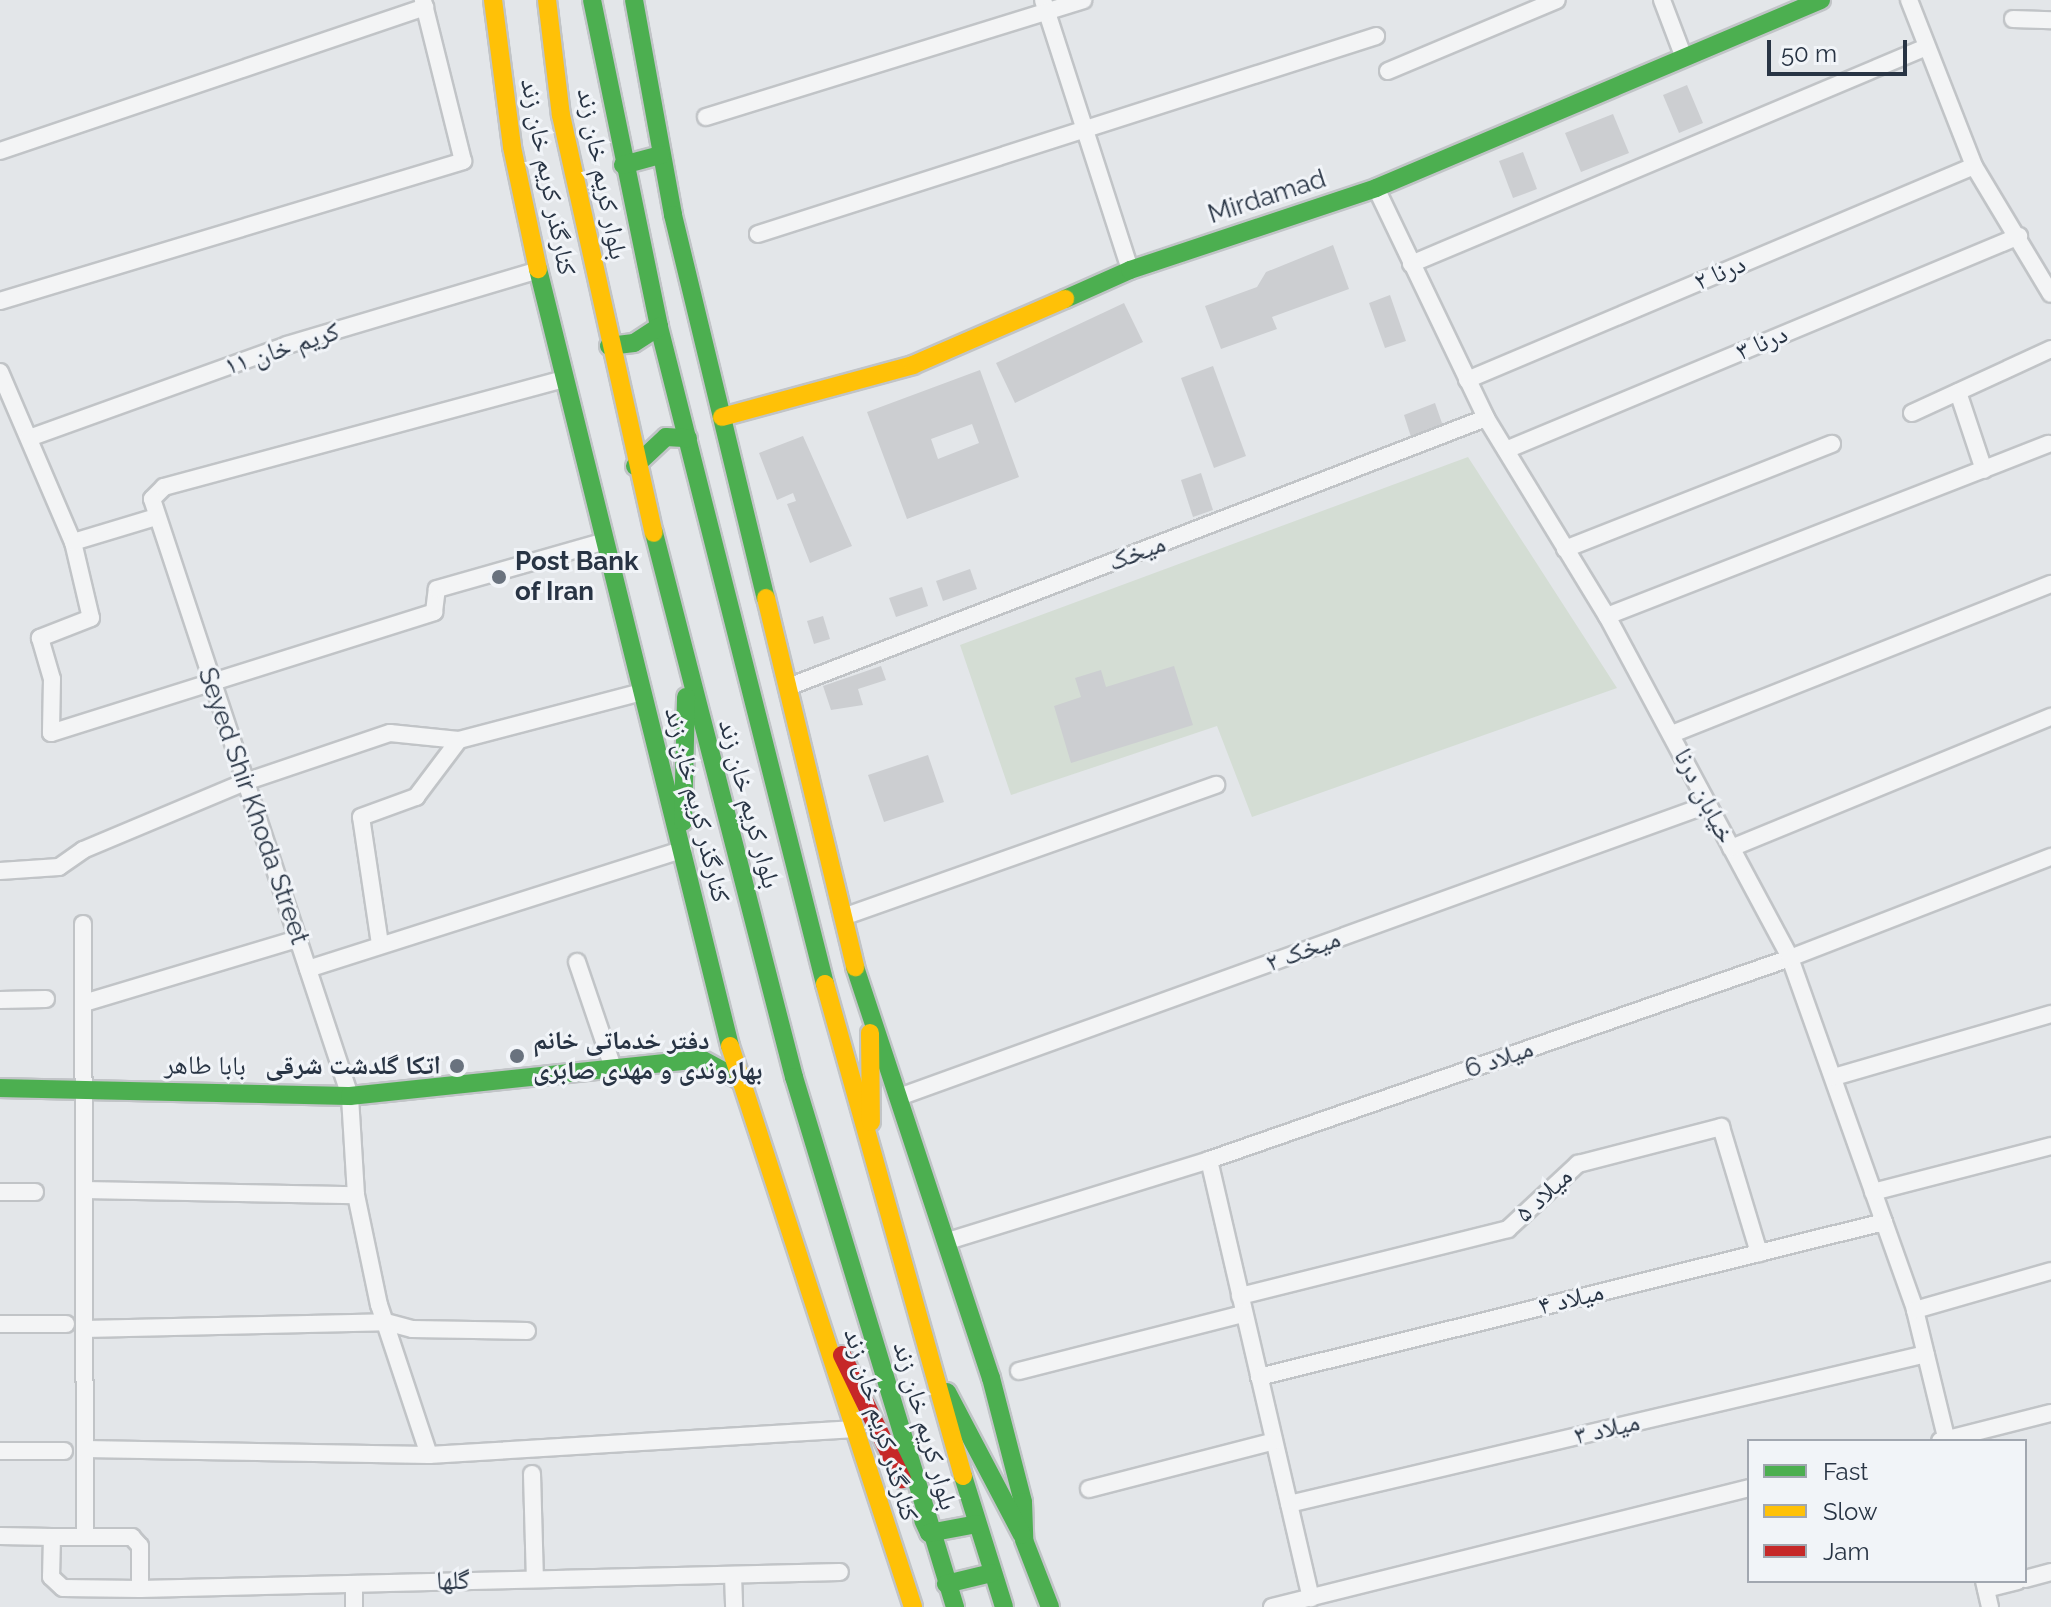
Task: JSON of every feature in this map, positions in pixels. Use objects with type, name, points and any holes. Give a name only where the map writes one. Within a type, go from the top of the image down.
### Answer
[{"type":"main road","name":"کنارگذر کریم خان زند","points":[[493,0],[512,147],[561,380],[683,849],[723,1023],[820,1311],[851,1429],[913,1607]]},
{"type":"main road","name":"بلوار کریم خان زند","points":[[547,0],[561,115],[609,346],[635,466],[687,671],[794,1077],[929,1533],[955,1607]]},
{"type":"main road","name":"بلوار کریم خان زند","points":[[592,0],[623,165],[659,327],[921,1342],[1004,1607]]},
{"type":"main road","points":[[634,0],[661,155],[843,917],[869,1012],[948,1241],[1023,1502],[1024,1540]]},
{"type":"main road","name":"Mirdamad","points":[[722,417],[913,365],[1130,270],[1376,188],[1821,0]]},
{"type":"main road","points":[[623,165],[661,155]]},
{"type":"main road","points":[[609,346],[634,343],[659,327]]},
{"type":"main road","points":[[635,466],[666,437],[688,438]]},
{"type":"main road","points":[[683,849],[687,671]]},
{"type":"main road","points":[[869,1012],[872,1156]]},
{"type":"main road","points":[[723,1023],[701,1059],[740,1080]]},
{"type":"main road","name":"بابا طاهر","points":[[0,1088],[350,1096],[701,1059]]},
{"type":"main road","points":[[820,1311],[929,1533],[977,1524]]},
{"type":"main road","points":[[921,1342],[1024,1540],[1050,1607]]},
{"type":"main road","points":[[946,1584],[992,1573]]},
{"type":"street","points":[[706,117],[1045,6],[1083,0]]},
{"type":"street","points":[[1388,71],[1557,0]]},
{"type":"street","points":[[1662,0],[1684,58]]},
{"type":"street","points":[[1909,0],[1924,48],[1974,166],[2019,236],[2051,294]]},
{"type":"street","points":[[0,151],[424,4],[463,161],[0,301]]},
{"type":"street","points":[[1045,6],[1130,270]]},
{"type":"street","points":[[2013,19],[2051,20]]},
{"type":"street","points":[[758,234],[1376,36]]},
{"type":"street","points":[[1411,264],[1924,48]]},
{"type":"street","name":"درنا ۲","points":[[1467,380],[1974,166]]},
{"type":"street","name":"خیابان درنا","points":[[1376,188],[1486,418],[1607,616],[1790,958],[1915,1310],[1944,1439]]},
{"type":"street","name":"درنا ۳","points":[[1506,450],[2019,236]]},
{"type":"street","name":"کریم خان ۱۱","points":[[29,438],[287,345],[539,270]]},
{"type":"street","points":[[1912,413],[2051,349]]},
{"type":"street","points":[[0,374],[73,542],[91,618],[40,638],[52,679],[51,733],[434,612],[437,589],[602,542]]},
{"type":"street","name":"Seyed Shir Khoda Street","points":[[429,1455],[386,1322],[356,1195],[350,1096],[156,517],[154,493],[561,380]]},
{"type":"street","points":[[1958,392],[1984,470]]},
{"type":"street","name":"میخک","points":[[788,687],[1486,418]]},
{"type":"street","points":[[1565,549],[1832,444]]},
{"type":"street","points":[[1607,616],[2049,444]]},
{"type":"street","points":[[73,542],[156,517]]},
{"type":"street","points":[[1672,734],[2051,584]]},
{"type":"street","points":[[0,871],[59,867],[83,850],[245,782],[390,733],[459,740],[642,692]]},
{"type":"street","points":[[1731,848],[2051,717]]},
{"type":"street","points":[[380,944],[361,817],[416,797],[459,740]]},
{"type":"street","points":[[843,917],[1216,785]]},
{"type":"street","name":"میخک ۲","points":[[899,1097],[1707,805]]},
{"type":"street","points":[[308,969],[683,849]]},
{"type":"street","name":"میلاد 6","points":[[948,1241],[1209,1160],[1790,958],[2051,857]]},
{"type":"street","points":[[83,924],[85,1536]]},
{"type":"street","points":[[84,1003],[297,939]]},
{"type":"street","points":[[577,962],[613,1068]]},
{"type":"street","points":[[0,1000],[46,999]]},
{"type":"street","points":[[1834,1077],[2051,1014]]},
{"type":"street","name":"میلاد ۵","points":[[1240,1296],[1508,1229],[1578,1164],[1721,1127],[1759,1253]]},
{"type":"street","points":[[1873,1192],[2051,1146]]},
{"type":"street","points":[[1209,1160],[1311,1598]]},
{"type":"street","points":[[84,1190],[356,1195]]},
{"type":"street","points":[[0,1192],[35,1192]]},
{"type":"street","name":"میلاد ۴","points":[[1259,1377],[1884,1222]]},
{"type":"street","points":[[1915,1310],[2051,1271]]},
{"type":"street","points":[[1019,1371],[1243,1314]]},
{"type":"street","points":[[84,1329],[386,1322],[412,1329],[527,1331]]},
{"type":"street","points":[[0,1324],[66,1324]]},
{"type":"street","name":"میلاد ۳","points":[[1289,1504],[1926,1354]]},
{"type":"street","points":[[1948,1439],[2051,1413]]},
{"type":"street","points":[[85,1449],[429,1455],[851,1429]]},
{"type":"street","points":[[1089,1489],[1274,1441]]},
{"type":"street","points":[[0,1451],[64,1451]]},
{"type":"street","points":[[532,1474],[535,1579]]},
{"type":"street","points":[[1272,1607],[1747,1489]]},
{"type":"street","points":[[0,1536],[85,1536],[137,1540],[140,1589]]},
{"type":"street","name":"گلها","points":[[52,1537],[56,1585],[92,1588],[840,1572]]},
{"type":"street","points":[[2027,1578],[2051,1572]]},
{"type":"street","points":[[733,1575],[734,1607]]},
{"type":"street","points":[[354,1584],[354,1607]]},
{"type":"street","points":[[1985,1585],[1990,1607]]},
{"type":"street","points":[[92,1588],[92,1607]]},
{"type":"shaded area","points":[[1468,457],[1617,688],[1252,817],[1217,726],[1011,795],[960,645]]},
{"type":"building","points":[[1687,85],[1703,123],[1679,133],[1663,95]]},
{"type":"building","points":[[1613,114],[1629,153],[1581,172],[1565,133]]},
{"type":"building","points":[[1523,152],[1537,189],[1513,198],[1499,161]]},
{"type":"building","points":[[1333,245],[1349,289],[1272,317],[1277,329],[1221,349],[1205,306],[1257,287],[1266,272]]},
{"type":"building","points":[[1390,295],[1406,341],[1385,348],[1369,303]]},
{"type":"building","points":[[1124,303],[1143,342],[1015,403],[996,363]]},
{"type":"building","points":[[1213,366],[1246,456],[1214,468],[1181,378]]},
{"type":"building","points":[[980,370],[1019,477],[907,519],[867,412]],"holes":[[[972,424],[979,443],[938,459],[931,439]]]},
{"type":"building","points":[[1435,403],[1443,426],[1411,437],[1404,415]]},
{"type":"building","points":[[803,436],[852,546],[810,563],[787,504],[796,501],[793,493],[777,500],[759,453]]},
{"type":"building","points":[[1201,473],[1213,510],[1193,517],[1181,480]]},
{"type":"building","points":[[970,569],[977,589],[943,601],[936,581]]},
{"type":"building","points":[[922,587],[928,606],[896,617],[889,598]]},
{"type":"building","points":[[823,616],[830,639],[814,644],[807,621]]},
{"type":"building","points":[[881,666],[886,680],[858,689],[863,705],[831,710],[823,686]]},
{"type":"building","points":[[1174,666],[1193,725],[1071,763],[1054,706],[1081,697],[1075,678],[1101,670],[1106,687]]},
{"type":"building","points":[[928,755],[944,802],[884,822],[868,775]]},
{"type":"traffic: fast","points":[[592,0],[659,327],[825,984]]},
{"type":"traffic: fast","points":[[634,0],[673,215],[766,598]]},
{"type":"traffic: fast","points":[[1065,299],[1130,270],[1376,188],[1821,0]]},
{"type":"traffic: fast","points":[[623,165],[661,155]]},
{"type":"traffic: fast","points":[[538,269],[730,1046]]},
{"type":"traffic: fast","points":[[609,346],[634,343],[659,327]]},
{"type":"traffic: fast","points":[[635,466],[666,437],[688,438]]},
{"type":"traffic: fast","points":[[654,533],[794,1077],[955,1607]]},
{"type":"traffic: fast","points":[[683,822],[686,697]]},
{"type":"traffic: fast","points":[[855,967],[991,1378],[1023,1502],[1024,1540],[1050,1607]]},
{"type":"traffic: fast","points":[[0,1088],[350,1096],[701,1059],[740,1080]]},
{"type":"traffic: fast","points":[[947,1392],[1022,1535]]},
{"type":"traffic: fast","points":[[963,1476],[1004,1607]]},
{"type":"traffic: fast","points":[[923,1520],[929,1533],[977,1524]]},
{"type":"traffic: fast","points":[[946,1584],[992,1573]]},
{"type":"traffic: slow","points":[[493,0],[512,147],[538,269]]},
{"type":"traffic: slow","points":[[547,0],[561,115],[654,533]]},
{"type":"traffic: slow","points":[[722,417],[913,365],[1065,299]]},
{"type":"traffic: slow","points":[[766,598],[855,967]]},
{"type":"traffic: slow","points":[[825,984],[963,1476]]},
{"type":"traffic: slow","points":[[870,1033],[871,1122]]},
{"type":"traffic: slow","points":[[730,1046],[913,1607]]},
{"type":"traffic: jam","points":[[842,1355],[902,1479]]},
{"type":"place","name":"Post Bank of Iran","points":[[499,577]]},
{"type":"place","name":"دفتر خدماتی خانم بهاروندی و مهدی صابری","points":[[517,1056]]},
{"type":"place","name":"اتکا گلدشت شرقی","points":[[457,1066]]}]
